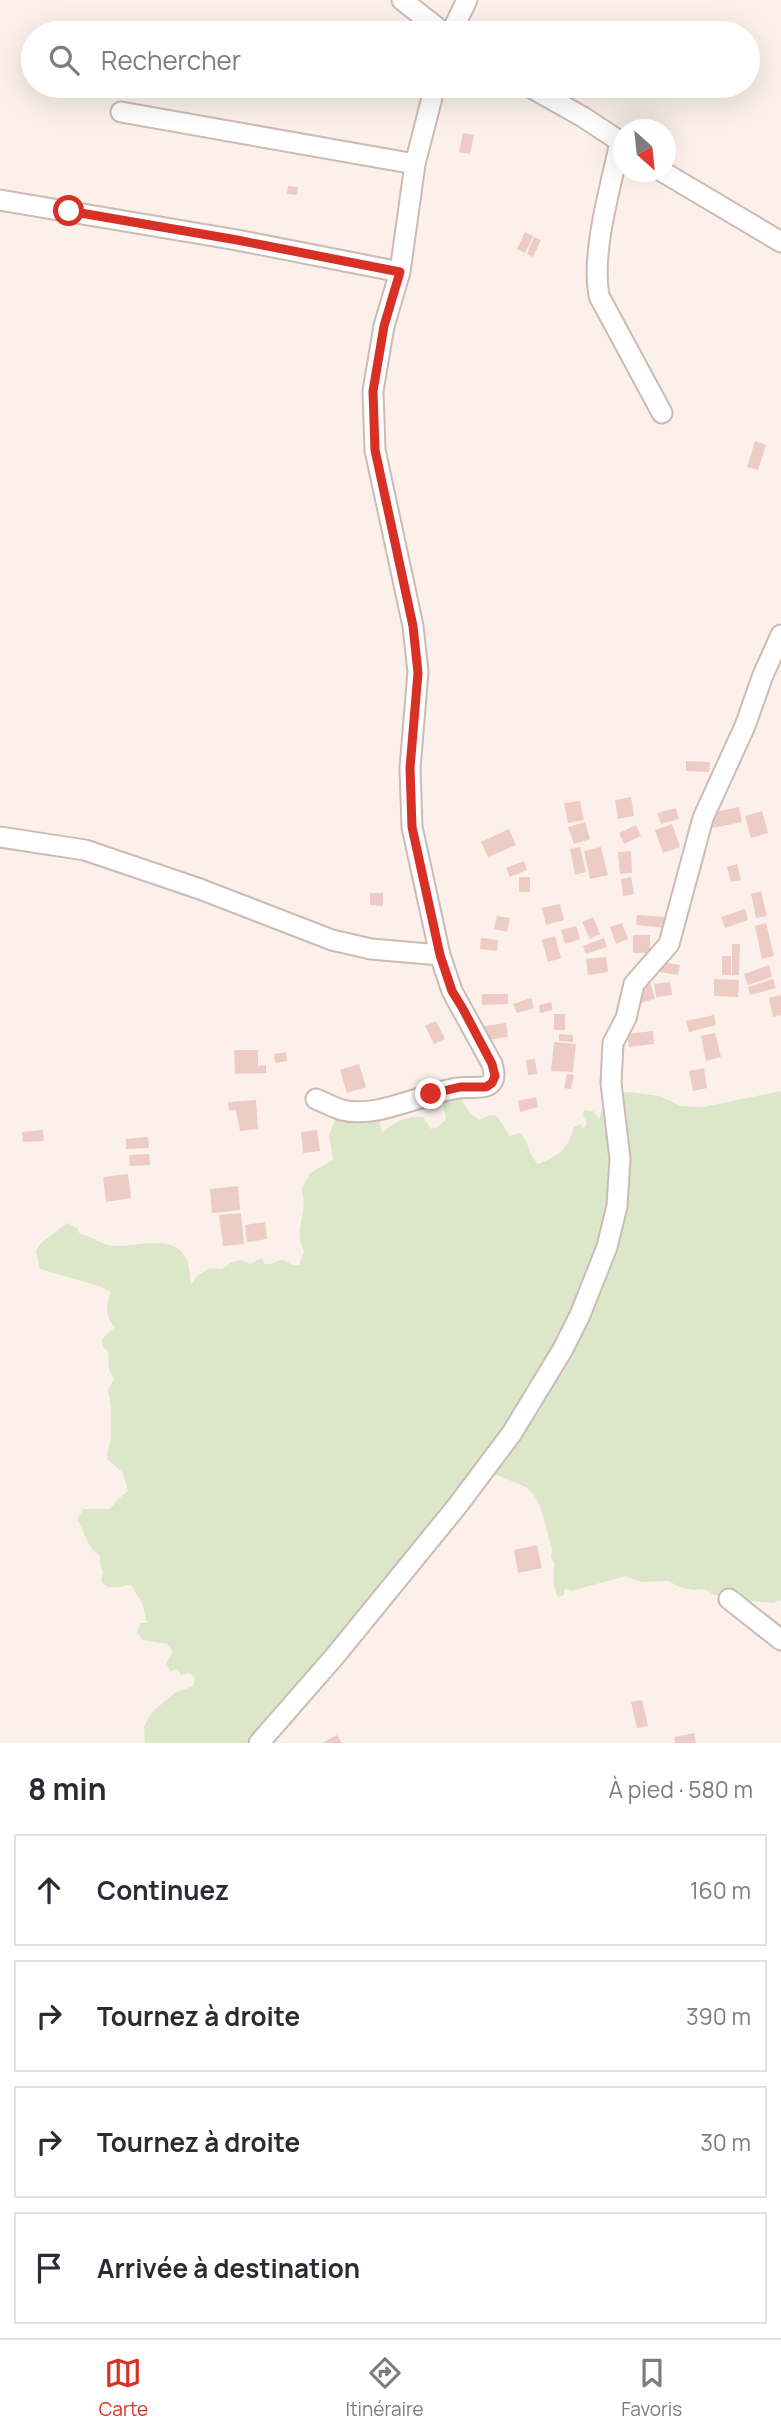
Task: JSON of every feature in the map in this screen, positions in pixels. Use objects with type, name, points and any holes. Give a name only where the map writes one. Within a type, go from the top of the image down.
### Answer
[{"type":"street","points":[[402,0],[428,21]]},
{"type":"street","points":[[457,21],[467,0]]},
{"type":"street","points":[[316,1099],[343,1110],[368,1110],[401,1104],[460,1087],[486,1087],[492,1083],[495,1076],[492,1064],[452,991],[440,955],[412,827],[410,768],[418,673],[413,626],[375,450],[373,391],[384,326],[400,272],[415,164],[432,98]]},
{"type":"street","points":[[549,98],[613,137]]},
{"type":"street","points":[[121,112],[415,164]]},
{"type":"street","points":[[676,180],[781,242]]},
{"type":"street","points":[[613,182],[597,257],[599,296],[662,412]]},
{"type":"street","points":[[0,200],[237,240],[400,272]]},
{"type":"street","points":[[259,1743],[335,1656],[512,1433],[563,1349],[580,1315],[607,1247],[617,1206],[620,1160],[611,1083],[613,1043],[626,1018],[634,984],[669,944],[703,818],[745,726],[781,635]]},
{"type":"street","points":[[0,837],[85,850],[200,889],[332,940],[371,949],[440,955]]},
{"type":"street","points":[[729,1599],[781,1640]]},
{"type":"green space","points":[[781,1091],[781,1600],[773,1603],[729,1599],[704,1589],[679,1587],[669,1581],[641,1582],[626,1576],[571,1591],[565,1588],[564,1595],[558,1597],[552,1549],[540,1506],[534,1495],[526,1487],[485,1470],[417,1545],[248,1743],[145,1743],[144,1727],[152,1712],[176,1692],[193,1686],[195,1678],[190,1673],[181,1675],[177,1669],[170,1671],[166,1663],[173,1652],[167,1644],[143,1640],[137,1633],[140,1623],[147,1623],[143,1605],[131,1585],[111,1587],[101,1581],[103,1572],[100,1556],[89,1544],[77,1520],[83,1509],[110,1509],[128,1491],[123,1473],[107,1459],[111,1437],[108,1390],[114,1379],[109,1370],[108,1352],[102,1339],[115,1327],[107,1311],[111,1292],[40,1269],[36,1251],[41,1243],[67,1223],[77,1228],[80,1234],[110,1246],[164,1243],[180,1250],[186,1258],[191,1285],[197,1276],[210,1268],[222,1269],[232,1262],[242,1260],[250,1264],[261,1258],[265,1264],[272,1264],[282,1259],[292,1265],[299,1265],[304,1251],[300,1235],[304,1205],[301,1190],[310,1173],[333,1160],[329,1135],[337,1116],[368,1110],[380,1122],[382,1133],[401,1120],[423,1117],[431,1129],[438,1127],[446,1119],[443,1105],[449,1097],[460,1097],[471,1114],[479,1120],[490,1115],[497,1116],[510,1136],[520,1133],[538,1164],[562,1151],[574,1127],[580,1124],[584,1129],[587,1123],[583,1116],[584,1110],[593,1111],[599,1119],[603,1105],[601,1098],[604,1094],[630,1092],[659,1096],[681,1106],[703,1107]]},
{"type":"building","points":[[463,133],[474,135],[470,154],[459,152]]},
{"type":"building","points":[[288,186],[298,187],[297,195],[287,194]]},
{"type":"building","points":[[525,232],[533,236],[525,253],[517,249]]},
{"type":"building","points":[[534,237],[541,240],[533,257],[527,254]]},
{"type":"building","points":[[755,441],[766,445],[758,470],[747,467]]},
{"type":"building","points":[[686,761],[710,762],[709,772],[686,771]]},
{"type":"building","points":[[631,797],[634,816],[618,819],[615,800]]},
{"type":"building","points":[[580,801],[584,820],[568,823],[564,803]]},
{"type":"building","points":[[739,807],[742,822],[713,828],[710,813]]},
{"type":"building","points":[[676,808],[679,819],[661,824],[657,813]]},
{"type":"building","points":[[762,811],[768,833],[751,838],[745,816]]},
{"type":"building","points":[[585,822],[590,839],[574,844],[568,827]]},
{"type":"building","points":[[672,824],[680,847],[663,853],[655,830]]},
{"type":"building","points":[[636,825],[641,836],[624,844],[619,833]]},
{"type":"building","points":[[509,829],[516,845],[488,857],[481,842]]},
{"type":"building","points":[[580,847],[586,872],[575,875],[570,849]]},
{"type":"building","points":[[601,847],[608,875],[590,879],[584,851]]},
{"type":"building","points":[[631,851],[632,873],[620,874],[618,852]]},
{"type":"building","points":[[524,861],[527,870],[510,877],[506,868]]},
{"type":"building","points":[[737,864],[741,880],[731,882],[727,867]]},
{"type":"building","points":[[519,877],[530,877],[530,892],[519,892]]},
{"type":"building","points":[[631,877],[634,894],[623,896],[621,879]]},
{"type":"building","points":[[761,891],[767,916],[756,918],[751,894]]},
{"type":"building","points":[[370,893],[383,893],[383,906],[370,905]]},
{"type":"building","points":[[560,904],[564,920],[546,925],[542,908]]},
{"type":"building","points":[[745,909],[748,920],[725,928],[721,917]]},
{"type":"building","points":[[637,915],[667,917],[666,928],[636,925]]},
{"type":"building","points":[[497,916],[510,918],[507,932],[494,929]]},
{"type":"building","points":[[593,917],[600,934],[590,939],[582,922]]},
{"type":"building","points":[[622,923],[628,939],[616,944],[610,927]]},
{"type":"building","points":[[766,923],[774,956],[762,959],[755,926]]},
{"type":"building","points":[[576,926],[580,939],[565,944],[561,930]]},
{"type":"building","points":[[633,935],[650,935],[650,953],[633,953]]},
{"type":"building","points":[[555,936],[561,958],[548,962],[542,940]]},
{"type":"building","points":[[481,938],[498,940],[497,951],[480,949]]},
{"type":"building","points":[[604,938],[607,947],[586,954],[583,946]]},
{"type":"building","points":[[732,944],[740,944],[739,975],[732,975]]},
{"type":"building","points":[[722,956],[731,956],[731,975],[722,975]]},
{"type":"building","points":[[606,957],[608,972],[588,975],[586,959]]},
{"type":"building","points":[[660,962],[680,965],[678,975],[659,972]]},
{"type":"building","points":[[769,965],[772,977],[748,985],[744,974]]},
{"type":"building","points":[[714,979],[739,980],[738,997],[714,996]]},
{"type":"building","points":[[773,979],[776,988],[750,995],[748,987]]},
{"type":"building","points":[[670,982],[672,995],[656,997],[654,984]]},
{"type":"building","points":[[651,984],[655,999],[640,1003],[636,987]]},
{"type":"building","points":[[482,994],[508,994],[508,1004],[482,1005]]},
{"type":"building","points":[[781,995],[781,1015],[773,1017],[769,998]]},
{"type":"building","points":[[531,998],[534,1008],[517,1013],[513,1004]]},
{"type":"building","points":[[551,1002],[553,1010],[540,1013],[539,1005]]},
{"type":"building","points":[[554,1014],[565,1014],[565,1030],[554,1030]]},
{"type":"building","points":[[714,1015],[716,1025],[689,1032],[686,1021]]},
{"type":"building","points":[[436,1021],[445,1039],[434,1044],[425,1026]]},
{"type":"building","points":[[506,1023],[508,1037],[487,1040],[485,1026]]},
{"type":"building","points":[[653,1031],[654,1044],[629,1047],[627,1034]]},
{"type":"building","points":[[715,1033],[721,1057],[706,1061],[701,1036]]},
{"type":"building","points":[[559,1034],[573,1035],[573,1042],[559,1041]]},
{"type":"building","points":[[554,1042],[576,1044],[573,1072],[551,1071]]},
{"type":"building","points":[[234,1050],[258,1050],[258,1066],[266,1065],[266,1073],[235,1074]]},
{"type":"building","points":[[286,1052],[287,1061],[275,1063],[274,1054]]},
{"type":"building","points":[[535,1059],[537,1074],[528,1075],[526,1060]]},
{"type":"building","points":[[359,1064],[366,1087],[347,1093],[340,1070]]},
{"type":"building","points":[[704,1068],[707,1088],[693,1091],[689,1071]]},
{"type":"building","points":[[567,1074],[574,1075],[571,1089],[564,1088]]},
{"type":"building","points":[[536,1097],[538,1107],[520,1112],[518,1101]]},
{"type":"building","points":[[256,1100],[258,1129],[240,1131],[236,1110],[229,1110],[228,1102]]},
{"type":"building","points":[[43,1130],[44,1141],[23,1142],[22,1132]]},
{"type":"building","points":[[317,1130],[320,1151],[303,1153],[301,1132]]},
{"type":"building","points":[[148,1137],[149,1148],[126,1149],[126,1139]]},
{"type":"building","points":[[149,1154],[150,1165],[130,1166],[129,1155]]},
{"type":"building","points":[[128,1174],[131,1198],[106,1202],[103,1177]]},
{"type":"building","points":[[238,1186],[240,1210],[212,1213],[210,1189]]},
{"type":"building","points":[[241,1213],[244,1244],[223,1246],[219,1215]]},
{"type":"building","points":[[265,1222],[267,1239],[247,1242],[245,1225]]},
{"type":"building","points":[[537,1545],[542,1568],[518,1573],[514,1550]]},
{"type":"building","points":[[642,1700],[648,1726],[637,1728],[631,1702]]},
{"type":"building","points":[[694,1733],[696,1743],[675,1743],[674,1737]]},
{"type":"building","points":[[337,1735],[342,1743],[322,1743]]},
{"type":"route","points":[[69,211],[400,272],[384,326],[373,391],[375,450],[413,626],[418,673],[410,768],[412,827],[440,955],[452,991],[492,1064],[495,1076],[492,1083],[486,1087],[460,1087],[431,1094]]}]
